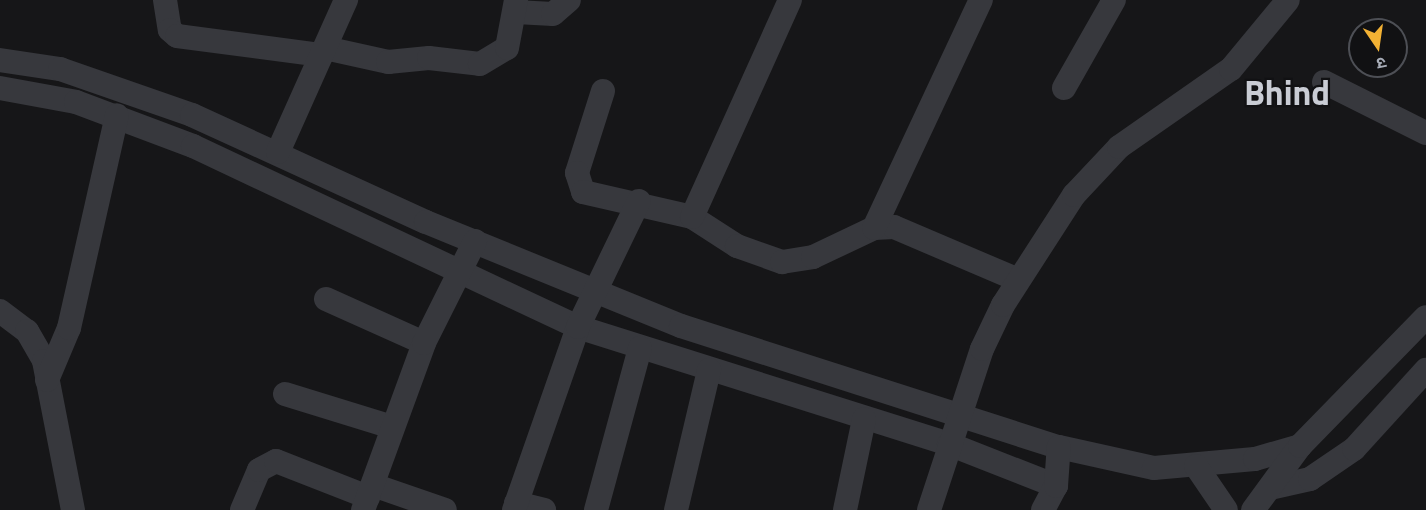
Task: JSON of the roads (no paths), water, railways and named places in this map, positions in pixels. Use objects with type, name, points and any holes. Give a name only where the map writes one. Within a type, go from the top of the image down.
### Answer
[{"type":"street","points":[[165,0],[170,30],[177,36],[323,52],[388,62],[429,58],[480,64],[507,48],[516,6],[553,14],[569,0]]},
{"type":"street","points":[[278,152],[346,0]]},
{"type":"street","points":[[692,217],[790,0]]},
{"type":"street","points":[[874,228],[981,0]]},
{"type":"street","points":[[1064,88],[1114,0]]},
{"type":"street","points":[[929,510],[953,429],[982,349],[1018,280],[1095,170],[1231,69],[1277,3]]},
{"type":"street","points":[[0,60],[58,83],[278,152],[467,254],[587,310],[1058,464],[1196,466],[1255,459],[1310,479],[1354,449],[1426,370]]},
{"type":"street","points":[[1324,82],[1426,134]]},
{"type":"street","points":[[0,88],[58,83],[117,115],[352,216],[467,254],[587,310],[640,348],[709,370],[822,388],[864,419],[953,429],[1058,464]]},
{"type":"street","points":[[603,91],[577,173],[578,188],[639,201],[692,217],[736,246],[782,262],[813,257],[874,228],[908,230],[1018,280]]},
{"type":"street","points":[[47,380],[69,328],[117,115]]},
{"type":"street","points":[[544,510],[515,507],[587,310],[639,201]]},
{"type":"street","points":[[368,497],[424,344],[467,254]]},
{"type":"street","points":[[326,299],[424,344]]},
{"type":"street","points":[[0,311],[34,340],[47,380],[73,510]]},
{"type":"street","points":[[1253,510],[1284,469],[1417,342],[1426,317]]},
{"type":"street","points":[[596,510],[640,348]]},
{"type":"street","points":[[676,510],[709,370]]},
{"type":"street","points":[[285,394],[392,427]]},
{"type":"street","points":[[845,510],[864,419]]},
{"type":"street","points":[[242,510],[259,470],[276,461],[368,497],[446,510]]},
{"type":"street","points":[[1043,510],[1058,464]]},
{"type":"street","points":[[1196,466],[1226,510]]},
{"type":"district","name":"Bhind","points":[[1287,93]]}]
